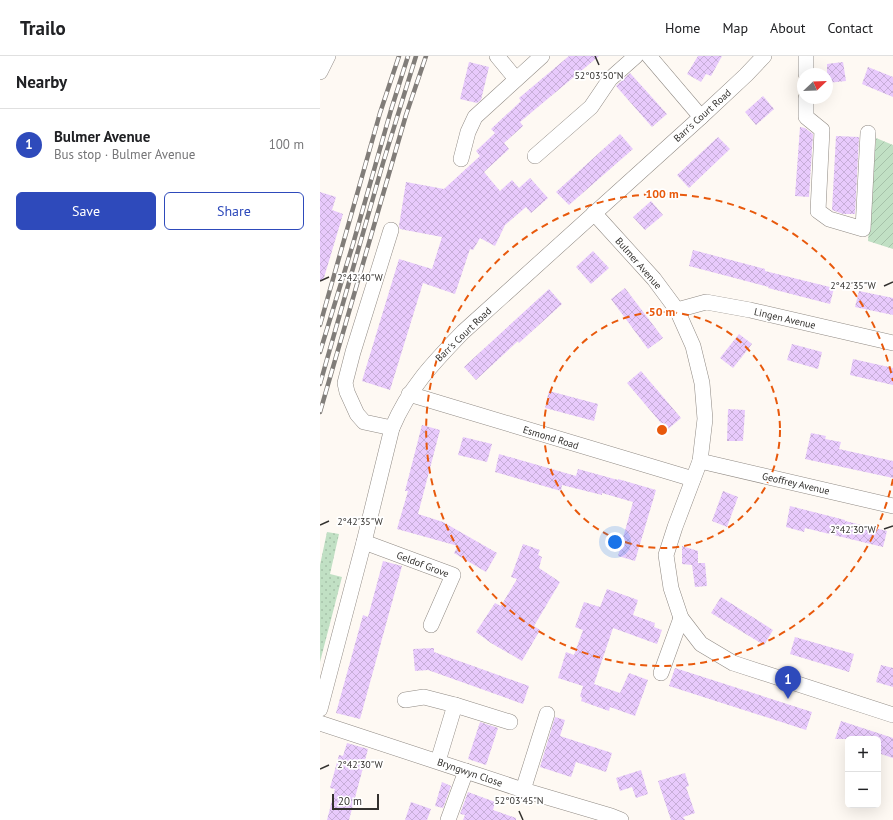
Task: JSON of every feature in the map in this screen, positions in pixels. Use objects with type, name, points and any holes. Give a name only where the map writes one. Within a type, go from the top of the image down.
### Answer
[{"type":"street","points":[[320,72],[328,56]]},
{"type":"street","points":[[497,56],[516,79]]},
{"type":"street","points":[[461,159],[468,132],[475,117],[542,56]]},
{"type":"street","points":[[535,156],[591,107],[610,79],[636,56]]},
{"type":"street","points":[[649,56],[701,117]]},
{"type":"street","name":"Barr's Court Road","points":[[320,709],[392,428],[409,394],[432,364],[463,332],[701,117],[764,56]]},
{"type":"street","points":[[806,56],[806,68]]},
{"type":"street","points":[[806,104],[806,117],[822,130],[818,211],[829,219],[863,229],[868,133]]},
{"type":"street","name":"Bulmer Avenue","points":[[594,213],[654,279],[677,310],[692,346],[702,383],[705,420],[700,461],[666,555],[670,588],[681,618],[701,644],[734,664],[893,715]]},
{"type":"street","points":[[391,230],[353,352],[345,383],[347,392],[357,414],[364,422],[392,428]]},
{"type":"street","name":"Lingen Avenue","points":[[677,310],[706,302],[750,310],[893,343]]},
{"type":"street","name":"Esmond Road","points":[[409,394],[693,479]]},
{"type":"street","name":"Geoffrey Avenue","points":[[700,461],[893,506]]},
{"type":"street","name":"Geldof Grove","points":[[364,542],[453,575],[431,626]]},
{"type":"street","points":[[661,673],[681,618]]},
{"type":"street","points":[[405,700],[424,698],[455,705],[510,722]]},
{"type":"street","points":[[438,761],[455,705]]},
{"type":"street","points":[[523,790],[547,714]]},
{"type":"street","name":"Bryngwyn Close","points":[[320,723],[523,790],[620,820]]},
{"type":"street","points":[[448,820],[466,771]]},
{"type":"green space","points":[[876,138],[893,145],[893,249],[868,241]]},
{"type":"green space","points":[[327,532],[339,534],[330,574],[342,577],[320,662],[320,565]]},
{"type":"building","points":[[569,56],[599,56],[520,122],[523,126],[504,143],[509,149],[484,172],[500,191],[512,180],[519,188],[530,178],[548,198],[531,213],[526,207],[505,225],[495,246],[480,238],[473,250],[470,249],[455,294],[423,283],[390,390],[362,381],[399,259],[432,269],[442,237],[400,229],[399,226],[406,182],[444,189],[480,156],[476,151],[495,133],[491,129],[521,101],[519,98]]},
{"type":"building","points":[[698,56],[722,56],[711,76],[706,74],[701,82],[687,74]]},
{"type":"building","points":[[469,62],[489,67],[481,100],[477,103],[460,99]]},
{"type":"building","points":[[843,62],[846,81],[833,82],[833,68],[827,68],[827,64]]},
{"type":"building","points":[[868,67],[893,77],[893,97],[862,84]]},
{"type":"building","points":[[630,73],[667,114],[652,127],[616,86]]},
{"type":"building","points":[[763,96],[774,109],[756,125],[745,112]]},
{"type":"building","points":[[800,127],[805,128],[813,134],[809,197],[795,196]]},
{"type":"building","points":[[620,134],[633,149],[569,205],[556,192]]},
{"type":"building","points":[[836,136],[859,137],[855,214],[843,214],[832,210]]},
{"type":"building","points":[[718,137],[730,149],[689,188],[677,175]]},
{"type":"building","points":[[320,192],[336,197],[332,210],[343,214],[323,281],[320,280]]},
{"type":"building","points":[[651,201],[663,215],[645,230],[633,217]]},
{"type":"building","points":[[693,250],[765,269],[765,271],[834,288],[830,304],[689,266]]},
{"type":"building","points":[[593,251],[609,268],[591,284],[576,267]]},
{"type":"building","points":[[625,288],[663,338],[648,349],[611,299]]},
{"type":"building","points":[[549,289],[562,304],[519,343],[518,341],[476,380],[464,367]]},
{"type":"building","points":[[859,291],[893,298],[893,315],[855,307]]},
{"type":"building","points":[[739,334],[752,344],[733,368],[720,358]]},
{"type":"building","points":[[792,344],[822,352],[818,369],[787,360]]},
{"type":"building","points":[[853,359],[893,368],[893,385],[850,375]]},
{"type":"building","points":[[641,371],[681,418],[667,430],[627,383]]},
{"type":"building","points":[[549,391],[598,404],[594,421],[545,408]]},
{"type":"building","points":[[728,409],[745,410],[743,441],[727,441]]},
{"type":"building","points":[[422,425],[440,430],[418,514],[443,522],[497,553],[486,572],[454,553],[458,546],[397,529],[408,491],[405,491]]},
{"type":"building","points":[[811,433],[826,436],[825,439],[841,442],[839,449],[893,461],[893,478],[805,459]]},
{"type":"building","points":[[463,437],[492,444],[487,462],[458,455]]},
{"type":"building","points":[[499,454],[576,476],[578,469],[656,490],[635,561],[618,556],[633,502],[602,493],[602,495],[562,485],[561,491],[495,472]]},
{"type":"building","points":[[723,491],[738,497],[727,527],[712,521]]},
{"type":"building","points":[[790,506],[887,531],[883,547],[805,528],[804,532],[786,527]]},
{"type":"building","points":[[523,544],[540,550],[538,555],[542,557],[539,568],[560,582],[534,626],[540,630],[522,661],[491,643],[476,632],[495,603],[501,606],[517,579],[511,577]]},
{"type":"building","points":[[682,546],[698,551],[698,563],[705,563],[707,586],[695,587],[692,565],[682,564]]},
{"type":"building","points":[[383,561],[402,566],[360,719],[336,713],[363,615],[368,617]]},
{"type":"building","points":[[607,589],[638,600],[633,615],[655,623],[654,627],[662,630],[657,644],[613,628],[594,684],[620,693],[629,673],[648,680],[635,716],[610,707],[609,711],[581,701],[582,698],[580,696],[583,686],[558,678],[566,652],[574,655],[583,630],[575,627],[584,602],[600,607]]},
{"type":"building","points":[[721,597],[773,630],[764,645],[711,613]]},
{"type":"building","points":[[795,637],[854,654],[849,672],[790,654]]},
{"type":"building","points":[[434,648],[434,652],[529,686],[523,704],[428,670],[415,671],[413,649]]},
{"type":"building","points":[[881,665],[893,668],[893,687],[876,682]]},
{"type":"building","points":[[675,668],[812,712],[806,730],[669,686]]},
{"type":"building","points":[[555,717],[565,720],[560,736],[612,753],[606,772],[576,762],[571,777],[540,767]]},
{"type":"building","points":[[841,721],[893,738],[893,758],[881,754],[881,736],[845,736],[845,739],[835,739]]},
{"type":"building","points":[[480,722],[498,728],[486,765],[468,759]]},
{"type":"building","points":[[347,743],[368,749],[349,820],[327,820],[335,789],[330,788],[339,755],[343,756]]},
{"type":"building","points":[[641,770],[648,794],[636,798],[632,787],[620,791],[616,778]]},
{"type":"building","points":[[685,773],[689,786],[686,787],[695,813],[683,817],[685,820],[671,820],[658,781]]},
{"type":"building","points":[[442,782],[451,786],[443,808],[435,806]]},
{"type":"building","points":[[468,792],[495,802],[493,810],[516,818],[516,820],[463,820],[465,815],[460,814]]},
{"type":"building","points":[[411,802],[431,809],[427,820],[405,820]]},
{"type":"railway","points":[[320,325],[380,113],[399,56]]},
{"type":"railway","points":[[320,352],[408,56]]},
{"type":"railway","points":[[320,384],[383,163],[416,56]]},
{"type":"railway","points":[[320,412],[406,115],[426,56]]},
{"type":"place","name":"Bulmer Avenue","points":[[788,699]]}]
